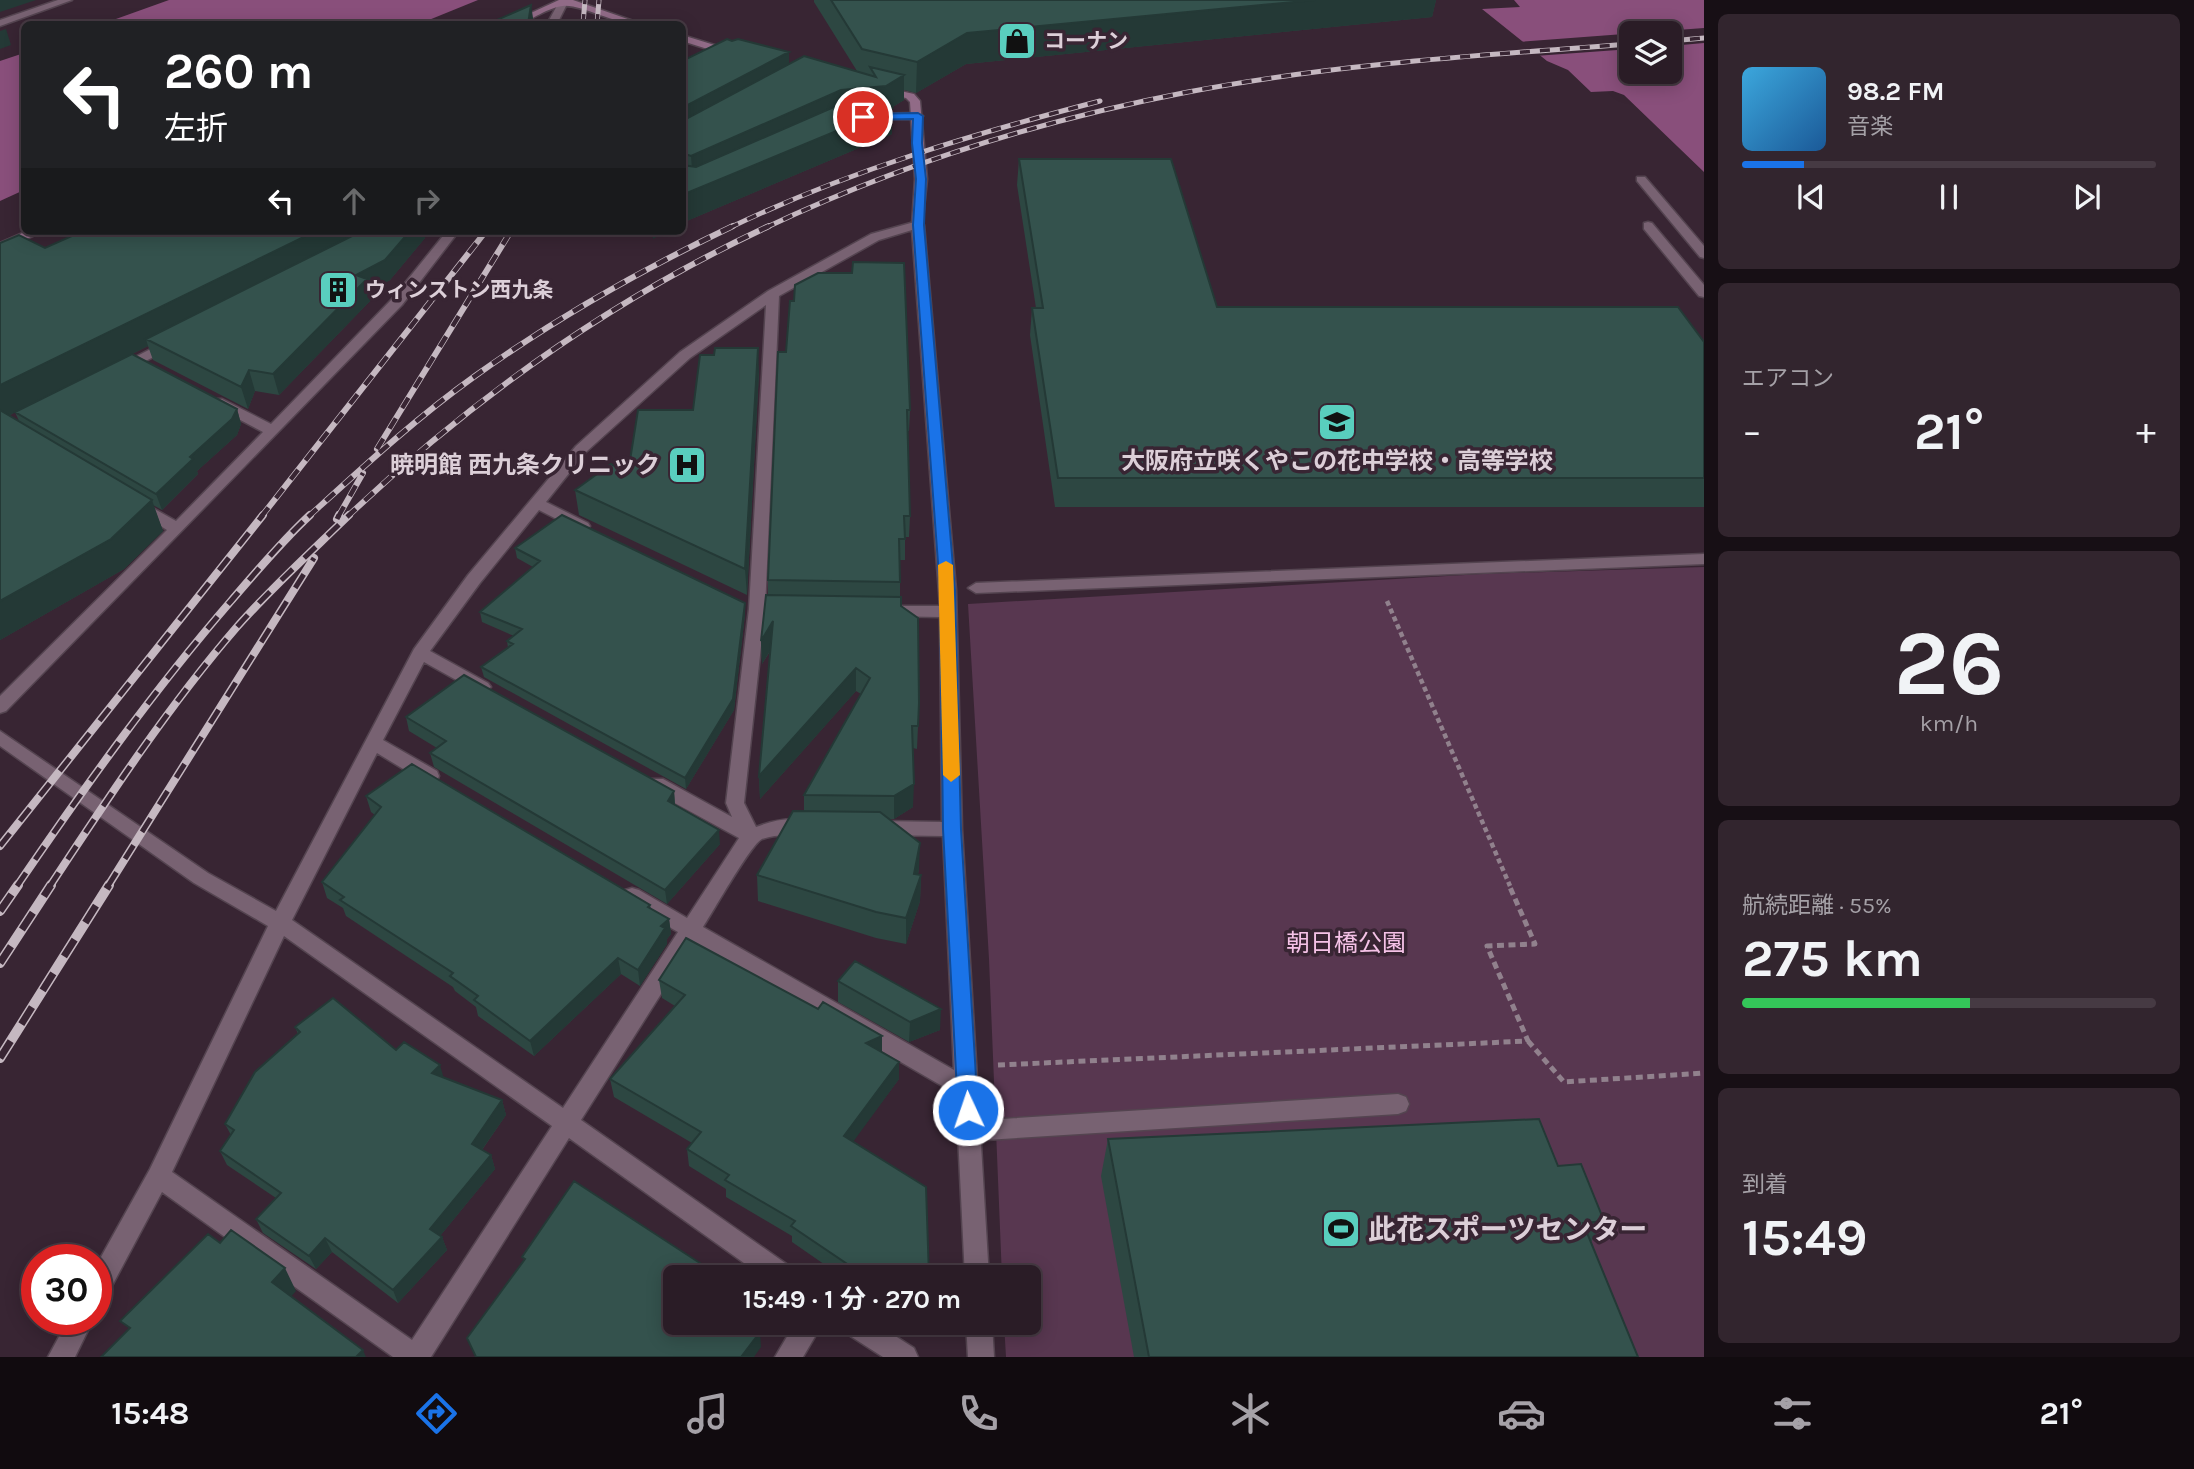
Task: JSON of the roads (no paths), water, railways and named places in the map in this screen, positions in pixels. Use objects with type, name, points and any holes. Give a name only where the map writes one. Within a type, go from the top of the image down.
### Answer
[{"type":"street","points":[[0,23],[67,0]]},
{"type":"street","points":[[554,21],[566,1]]},
{"type":"street","points":[[519,21],[566,1],[628,21]]},
{"type":"street","points":[[0,13],[13,18]]},
{"type":"street","points":[[686,39],[748,58]]},
{"type":"street","points":[[717,60],[731,53]]},
{"type":"street","points":[[872,88],[910,96],[915,101],[918,116],[917,143],[921,179],[918,225],[948,612],[952,829],[976,1265]]},
{"type":"street","points":[[854,118],[918,116]]},
{"type":"street","points":[[1641,179],[1704,254]]},
{"type":"street","points":[[112,1261],[158,1176],[280,923],[420,653],[474,579],[582,449],[685,355],[773,294],[875,237],[918,225]]},
{"type":"street","points":[[1648,226],[1704,293]]},
{"type":"street","points":[[0,247],[28,235]]},
{"type":"street","points":[[0,707],[397,302],[450,235]]},
{"type":"street","points":[[751,836],[735,803],[757,607],[773,294]]},
{"type":"street","points":[[100,378],[142,363],[185,336]]},
{"type":"street","points":[[208,397],[273,431]]},
{"type":"street","points":[[125,498],[177,529]]},
{"type":"street","points":[[536,503],[595,532]]},
{"type":"street","points":[[976,587],[1704,559]]},
{"type":"street","points":[[867,611],[948,612]]},
{"type":"street","points":[[420,653],[493,693]]},
{"type":"street","points":[[0,737],[201,878],[280,923],[767,1265]]},
{"type":"street","points":[[373,742],[443,784]]},
{"type":"street","points":[[638,774],[751,836]]},
{"type":"street","points":[[158,1176],[415,1357],[751,836],[776,827],[828,828]]},
{"type":"street","points":[[855,828],[952,829]]},
{"type":"street","points":[[620,889],[967,1090]]},
{"type":"street","points":[[969,1131],[1398,1104]]},
{"type":"street","points":[[61,1357],[73,1335]]},
{"type":"street","points":[[788,1357],[802,1335]]},
{"type":"street","points":[[871,1335],[905,1357]]},
{"type":"street","points":[[980,1335],[981,1357]]},
{"type":"railway","points":[[583,21],[585,0]]},
{"type":"railway","points":[[597,21],[599,0]]},
{"type":"railway","points":[[1682,40],[1704,38]]},
{"type":"railway","points":[[765,228],[868,184],[972,146],[1133,103],[1243,82],[1353,67],[1619,45]]},
{"type":"railway","points":[[729,228],[865,171],[1005,127],[1100,101]]},
{"type":"railway","points":[[308,517],[410,426],[506,355],[601,295],[733,226]]},
{"type":"railway","points":[[765,228],[769,226]]},
{"type":"railway","points":[[347,517],[444,432],[546,354],[655,286],[765,228]]},
{"type":"railway","points":[[261,517],[483,235]]},
{"type":"railway","points":[[377,449],[509,235]]},
{"type":"railway","points":[[338,517],[363,473]]},
{"type":"railway","points":[[0,846],[263,515]]},
{"type":"railway","points":[[50,886],[139,754],[211,658],[263,599],[349,515]]},
{"type":"railway","points":[[17,886],[94,776],[174,670],[259,568],[308,517]]},
{"type":"railway","points":[[108,886],[314,558]]},
{"type":"railway","points":[[0,911],[18,885]]},
{"type":"railway","points":[[0,963],[51,885]]},
{"type":"railway","points":[[0,1058],[109,885]]},
{"type":"place","name":"コーナン","points":[[1017,41]]},
{"type":"place","name":"ウィンストン西九条","points":[[338,290]]},
{"type":"place","name":"大阪府立咲くやこの花中学校・高等学校","points":[[1337,422]]},
{"type":"place","name":"暁明館 西九条クリニック","points":[[687,465]]},
{"type":"place","name":"此花スポーツセンター","points":[[1341,1229]]},
{"type":"park label","name":"朝日橋公園","points":[[1346,943]]}]
